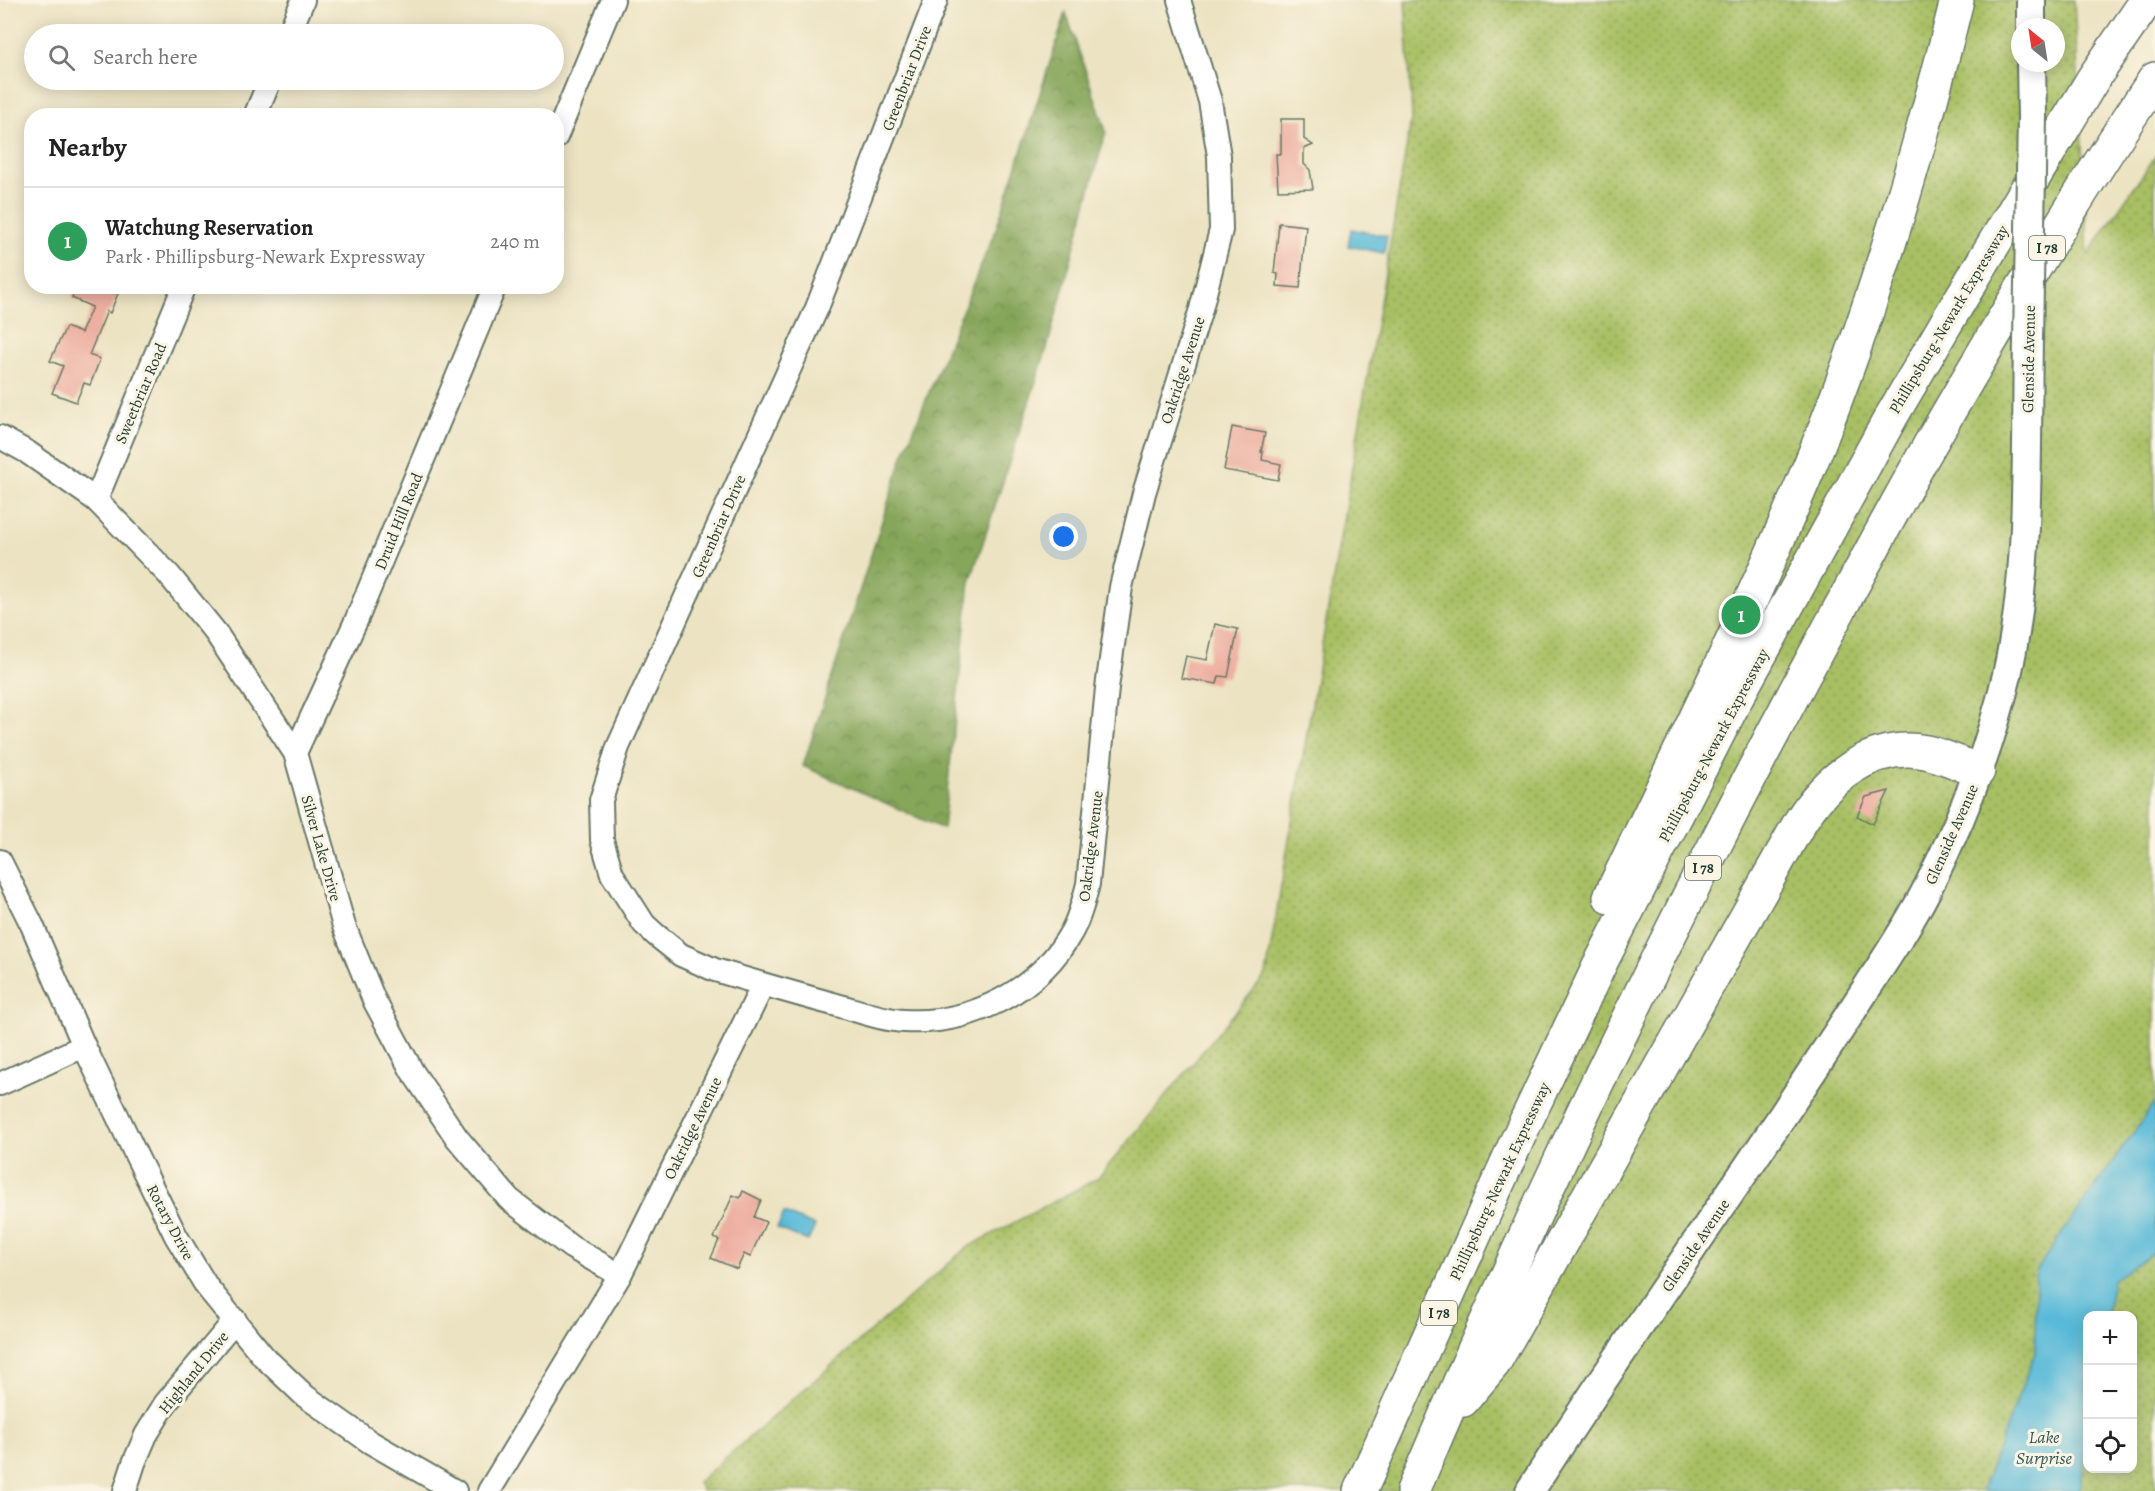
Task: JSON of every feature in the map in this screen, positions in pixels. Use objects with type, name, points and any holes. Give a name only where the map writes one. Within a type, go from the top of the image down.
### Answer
[{"type":"highway","points":[[1602,960],[1601,916],[1790,513],[1846,370],[1910,177],[1957,0]]},
{"type":"highway","name":"Phillipsburg-Newark Expressway","points":[[1360,1491],[1519,1136],[1602,960],[1737,697],[1891,417],[2081,98],[2147,0]]},
{"type":"highway","name":"I 78","points":[[1413,1491],[1584,1110],[1680,914],[1779,721],[1942,423],[2094,170],[2155,80]]},
{"type":"highway","points":[[1440,1427],[1494,1363],[1800,822],[1817,796],[1828,784],[1860,763],[1891,752],[1925,752],[1978,771]]},
{"type":"main road","points":[[2031,0],[2031,18]]},
{"type":"main road","name":"Glenside Avenue","points":[[1530,1491],[1901,936],[1929,886],[1978,771],[2007,674],[2021,577],[2028,340],[2031,72]]},
{"type":"street","points":[[293,24],[303,0]]},
{"type":"street","points":[[564,118],[613,0]]},
{"type":"street","name":"Greenbriar Drive","points":[[764,985],[695,962],[669,946],[644,924],[624,895],[606,858],[602,840],[601,800],[618,747],[816,308],[936,0]]},
{"type":"street","name":"Oakridge Avenue","points":[[489,1491],[620,1275],[764,985],[874,1016],[903,1021],[946,1018],[986,1008],[1021,989],[1054,957],[1073,930],[1088,884],[1107,688],[1121,587],[1144,493],[1201,309],[1221,230],[1219,156],[1210,101],[1179,0]]},
{"type":"street","points":[[258,108],[266,90]]},
{"type":"street","name":"Sweetbriar Road","points":[[96,500],[181,294]]},
{"type":"street","name":"Druid Hill Road","points":[[295,753],[357,621],[492,294]]},
{"type":"street","name":"Silver Lake Drive","points":[[0,437],[27,452],[96,500],[169,575],[216,633],[295,753],[344,926],[374,1000],[412,1071],[457,1138],[509,1199],[571,1247],[620,1275]]},
{"type":"street","name":"Rotary Drive","points":[[0,861],[32,925],[84,1046],[176,1236],[207,1287],[264,1357],[305,1396],[370,1442],[455,1491]]},
{"type":"street","points":[[0,1084],[84,1046]]},
{"type":"street","name":"Highland Drive","points":[[125,1491],[142,1445],[165,1404],[235,1320]]},
{"type":"green space","points":[[1405,0],[2074,0],[2088,254],[2155,157],[2155,1491],[702,1491],[698,1482],[966,1248],[1098,1178],[1266,975],[1412,114]]},
{"type":"green space","points":[[1066,13],[1106,131],[1047,348],[970,582],[943,829],[803,766],[903,456],[997,226]]},
{"type":"water","points":[[1351,229],[1387,236],[1384,253],[1348,246]]},
{"type":"water","name":"Lake Surprise","points":[[2155,1102],[2155,1252],[2113,1280],[2108,1311],[2083,1311],[2083,1470],[2080,1491],[1982,1491],[2035,1353],[2036,1270]]},
{"type":"water","points":[[784,1213],[815,1226],[808,1241],[777,1228]]},
{"type":"building","points":[[1281,119],[1304,119],[1304,139],[1313,145],[1304,149],[1304,164],[1310,170],[1313,189],[1278,190],[1276,154],[1281,154]]},
{"type":"building","points":[[1279,223],[1306,226],[1300,288],[1277,286],[1278,274],[1274,273]]},
{"type":"building","points":[[73,294],[118,294],[110,313],[107,311],[89,355],[100,359],[90,385],[84,383],[76,402],[52,393],[63,366],[50,361],[66,327],[81,333],[92,307],[72,298]]},
{"type":"building","points":[[1232,427],[1265,433],[1261,452],[1263,452],[1262,460],[1281,464],[1278,480],[1224,470]]},
{"type":"building","points":[[1215,624],[1238,629],[1228,677],[1219,676],[1217,684],[1181,678],[1186,656],[1207,660]]},
{"type":"building","points":[[1889,791],[1873,824],[1857,816],[1866,797]]},
{"type":"building","points":[[743,1191],[761,1200],[754,1217],[766,1222],[750,1257],[744,1254],[737,1269],[711,1258],[719,1240],[714,1238],[733,1195],[740,1198]]},
{"type":"place","name":"Watchung Reservation","points":[[1741,615]]}]
